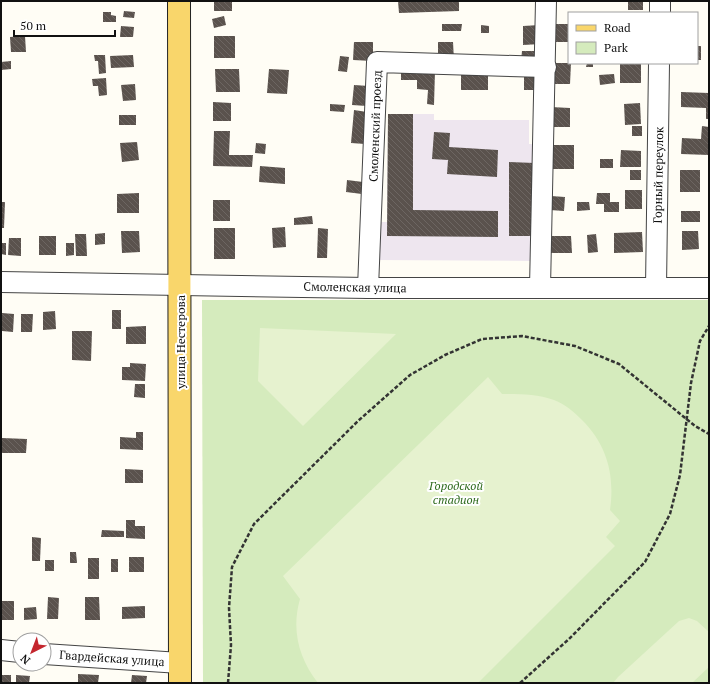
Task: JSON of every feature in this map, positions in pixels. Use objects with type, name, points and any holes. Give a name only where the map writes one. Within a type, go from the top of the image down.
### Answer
[{"type":"main road","name":"улица Нестерова","points":[[179,1],[180,673]]},
{"type":"street","points":[[540,288],[546,67],[546,1]]},
{"type":"street","points":[[660,1],[660,12]]},
{"type":"street","name":"Смоленский проезд","points":[[368,288],[377,62],[546,67]]},
{"type":"street","name":"Горный переулок","points":[[656,288],[659,64]]},
{"type":"street","name":"Смоленская улица","points":[[1,282],[368,288],[709,288]]},
{"type":"street","points":[[1,650],[12,651]]},
{"type":"street","name":"Гвардейская улица","points":[[52,655],[180,673]]},
{"type":"path","points":[[520,683],[569,639],[645,562],[670,514],[680,475],[691,383],[700,341],[709,326]]},
{"type":"path","points":[[228,683],[231,645],[229,608],[232,567],[254,524],[358,421],[410,375],[445,355],[482,339],[522,336],[575,346],[620,364],[686,418],[709,434]]},
{"type":"shaded area","points":[[388,114],[434,114],[434,120],[529,120],[529,144],[535,144],[535,261],[373,260],[373,222],[387,222]]},
{"type":"green space","name":"Городской стадион","points":[[202,300],[709,300],[709,683],[203,683]]},
{"type":"green space","points":[[260,328],[396,334],[303,426],[258,381]]},
{"type":"green space","points":[[488,377],[502,394],[535,395],[548,398],[566,406],[573,411],[591,430],[603,450],[610,473],[610,510],[620,521],[606,537],[615,546],[478,683],[318,683],[311,674],[298,644],[296,622],[300,599],[283,576]]},
{"type":"green space","points":[[689,618],[697,621],[709,632],[709,667],[692,683],[613,683],[679,621]]},
{"type":"building","points":[[214,1],[232,1],[232,11],[214,11]]},
{"type":"building","points":[[398,1],[459,1],[459,11],[399,13]]},
{"type":"building","points":[[628,1],[643,1],[643,10],[628,10]]},
{"type":"building","points":[[124,11],[135,12],[134,18],[123,17]]},
{"type":"building","points":[[103,12],[111,12],[111,15],[116,16],[116,22],[103,22]]},
{"type":"building","points":[[224,16],[226,25],[214,28],[212,19]]},
{"type":"building","points":[[442,24],[462,24],[461,31],[442,31]]},
{"type":"building","points":[[552,24],[568,24],[568,42],[552,42]]},
{"type":"building","points":[[481,25],[489,26],[489,33],[481,33]]},
{"type":"building","points":[[540,25],[541,44],[523,45],[523,26]]},
{"type":"building","points":[[121,26],[134,27],[133,37],[120,37]]},
{"type":"building","points":[[25,36],[26,52],[11,52],[10,37]]},
{"type":"building","points":[[214,36],[235,36],[235,58],[214,58]]},
{"type":"building","points":[[354,42],[373,42],[373,61],[353,60]]},
{"type":"building","points":[[438,42],[453,42],[454,60],[438,60]]},
{"type":"building","points":[[698,46],[701,46],[701,60],[698,60]]},
{"type":"building","points":[[522,51],[540,51],[540,61],[521,61]]},
{"type":"building","points":[[94,55],[105,55],[106,73],[99,74],[98,61],[95,61]]},
{"type":"building","points":[[133,55],[134,67],[111,68],[110,56]]},
{"type":"building","points":[[340,56],[349,57],[347,72],[338,71]]},
{"type":"building","points":[[11,61],[11,69],[1,70],[1,62]]},
{"type":"building","points":[[553,63],[571,64],[570,84],[552,84]]},
{"type":"building","points":[[587,64],[593,64],[593,67],[586,67]]},
{"type":"building","points":[[620,64],[641,64],[641,83],[620,83]]},
{"type":"building","points":[[215,69],[239,69],[240,92],[216,92]]},
{"type":"building","points":[[269,69],[289,70],[287,94],[267,93]]},
{"type":"building","points":[[401,70],[435,71],[434,105],[427,104],[428,90],[417,89],[417,80],[401,80]]},
{"type":"building","points":[[461,71],[488,72],[488,90],[461,90]]},
{"type":"building","points":[[524,71],[540,71],[540,90],[524,90]]},
{"type":"building","points":[[614,74],[615,83],[600,85],[599,75]]},
{"type":"building","points":[[106,78],[107,95],[99,96],[98,86],[93,86],[92,79]]},
{"type":"building","points":[[135,84],[136,100],[123,101],[121,85]]},
{"type":"building","points":[[354,85],[369,86],[367,106],[352,105]]},
{"type":"building","points":[[681,92],[709,93],[709,119],[706,119],[706,108],[681,107]]},
{"type":"building","points":[[213,102],[231,103],[231,121],[213,121]]},
{"type":"building","points":[[640,103],[641,124],[625,125],[624,104]]},
{"type":"building","points":[[330,104],[345,105],[344,112],[330,111]]},
{"type":"building","points":[[551,107],[570,108],[570,127],[551,127]]},
{"type":"building","points":[[354,110],[367,112],[365,144],[351,143]]},
{"type":"building","points":[[388,114],[413,114],[413,210],[498,211],[498,237],[387,236]]},
{"type":"building","points":[[119,115],[136,115],[136,125],[119,125]]},
{"type":"building","points":[[632,126],[642,126],[642,136],[632,136]]},
{"type":"building","points":[[702,126],[709,127],[709,155],[681,154],[682,138],[701,139]]},
{"type":"building","points":[[214,131],[230,131],[229,155],[253,155],[252,167],[213,166]]},
{"type":"building","points":[[434,132],[450,133],[449,147],[498,150],[497,177],[447,174],[448,160],[432,159]]},
{"type":"building","points":[[137,142],[139,160],[122,162],[120,143]]},
{"type":"building","points":[[256,143],[266,144],[265,154],[255,153]]},
{"type":"building","points":[[550,145],[574,145],[574,169],[550,169]]},
{"type":"building","points":[[621,150],[641,151],[641,167],[620,167]]},
{"type":"building","points":[[600,159],[613,159],[613,168],[600,168]]},
{"type":"building","points":[[509,162],[535,163],[535,236],[509,236]]},
{"type":"building","points":[[260,166],[285,168],[285,184],[259,182]]},
{"type":"building","points":[[630,170],[641,170],[641,180],[630,180]]},
{"type":"building","points":[[680,170],[700,170],[700,192],[680,192]]},
{"type":"building","points":[[347,180],[363,182],[362,194],[346,192]]},
{"type":"building","points":[[625,190],[642,190],[642,209],[625,209]]},
{"type":"building","points":[[139,193],[139,213],[117,213],[117,194]]},
{"type":"building","points":[[597,193],[610,193],[610,202],[619,202],[619,212],[604,212],[604,204],[596,204]]},
{"type":"building","points":[[551,196],[565,197],[564,211],[550,210]]},
{"type":"building","points":[[213,200],[230,200],[230,221],[213,221]]},
{"type":"building","points":[[1,202],[5,202],[4,228],[1,228]]},
{"type":"building","points":[[577,202],[589,202],[590,210],[577,211]]},
{"type":"building","points":[[681,211],[700,211],[700,222],[681,222]]},
{"type":"building","points":[[312,216],[313,224],[294,225],[294,218]]},
{"type":"building","points":[[285,227],[286,247],[273,248],[272,228]]},
{"type":"building","points":[[214,228],[235,228],[235,259],[214,259]]},
{"type":"building","points":[[318,228],[328,229],[327,258],[317,258]]},
{"type":"building","points":[[121,231],[139,231],[140,252],[122,253]]},
{"type":"building","points":[[682,231],[698,231],[699,249],[682,250]]},
{"type":"building","points":[[642,232],[643,252],[614,253],[614,233]]},
{"type":"building","points":[[105,233],[105,244],[95,245],[95,234]]},
{"type":"building","points":[[75,234],[86,234],[87,256],[76,256]]},
{"type":"building","points":[[596,234],[598,252],[588,253],[587,235]]},
{"type":"building","points":[[39,236],[56,236],[56,255],[39,255]]},
{"type":"building","points":[[551,236],[571,236],[572,253],[551,253]]},
{"type":"building","points":[[9,238],[21,238],[21,256],[8,255]]},
{"type":"building","points":[[1,243],[6,243],[6,255],[1,254]]},
{"type":"building","points":[[66,243],[74,243],[74,255],[66,256]]},
{"type":"building","points":[[112,310],[121,310],[121,329],[112,329]]},
{"type":"building","points":[[55,311],[56,329],[43,330],[43,312]]},
{"type":"building","points":[[2,313],[14,314],[13,332],[2,331]]},
{"type":"building","points":[[21,314],[33,314],[32,332],[21,332]]},
{"type":"building","points":[[146,326],[146,344],[126,344],[126,327]]},
{"type":"building","points":[[72,331],[92,331],[91,361],[72,360]]},
{"type":"building","points":[[130,363],[146,364],[145,381],[122,380],[122,367],[130,367]]},
{"type":"building","points":[[135,384],[145,384],[145,398],[134,397]]},
{"type":"building","points":[[136,432],[143,432],[143,450],[120,449],[120,437],[136,438]]},
{"type":"building","points":[[2,438],[27,439],[26,453],[2,453]]},
{"type":"building","points":[[125,469],[143,470],[143,483],[125,483]]},
{"type":"building","points":[[126,520],[135,520],[135,526],[145,526],[145,539],[126,538]]},
{"type":"building","points":[[102,530],[124,531],[124,537],[101,537]]},
{"type":"building","points":[[32,537],[41,538],[40,561],[32,561]]},
{"type":"building","points":[[70,552],[76,552],[77,563],[70,563]]},
{"type":"building","points":[[129,557],[144,557],[144,572],[129,572]]},
{"type":"building","points":[[88,558],[99,558],[99,579],[88,579]]},
{"type":"building","points":[[111,559],[118,559],[118,572],[111,572]]},
{"type":"building","points":[[45,560],[54,560],[54,571],[45,571]]},
{"type":"building","points":[[48,597],[59,598],[58,619],[47,619]]},
{"type":"building","points":[[85,597],[99,597],[100,620],[85,620]]},
{"type":"building","points":[[1,601],[14,601],[14,620],[1,620]]},
{"type":"building","points":[[145,606],[145,618],[122,619],[122,607]]},
{"type":"building","points":[[36,607],[37,619],[24,620],[24,608]]},
{"type":"building","points":[[78,674],[99,675],[98,683],[78,683]]},
{"type":"building","points":[[2,675],[11,675],[11,683],[2,683]]},
{"type":"building","points":[[16,675],[30,676],[29,683],[16,683]]},
{"type":"building","points":[[132,675],[147,676],[146,683],[131,683]]}]
